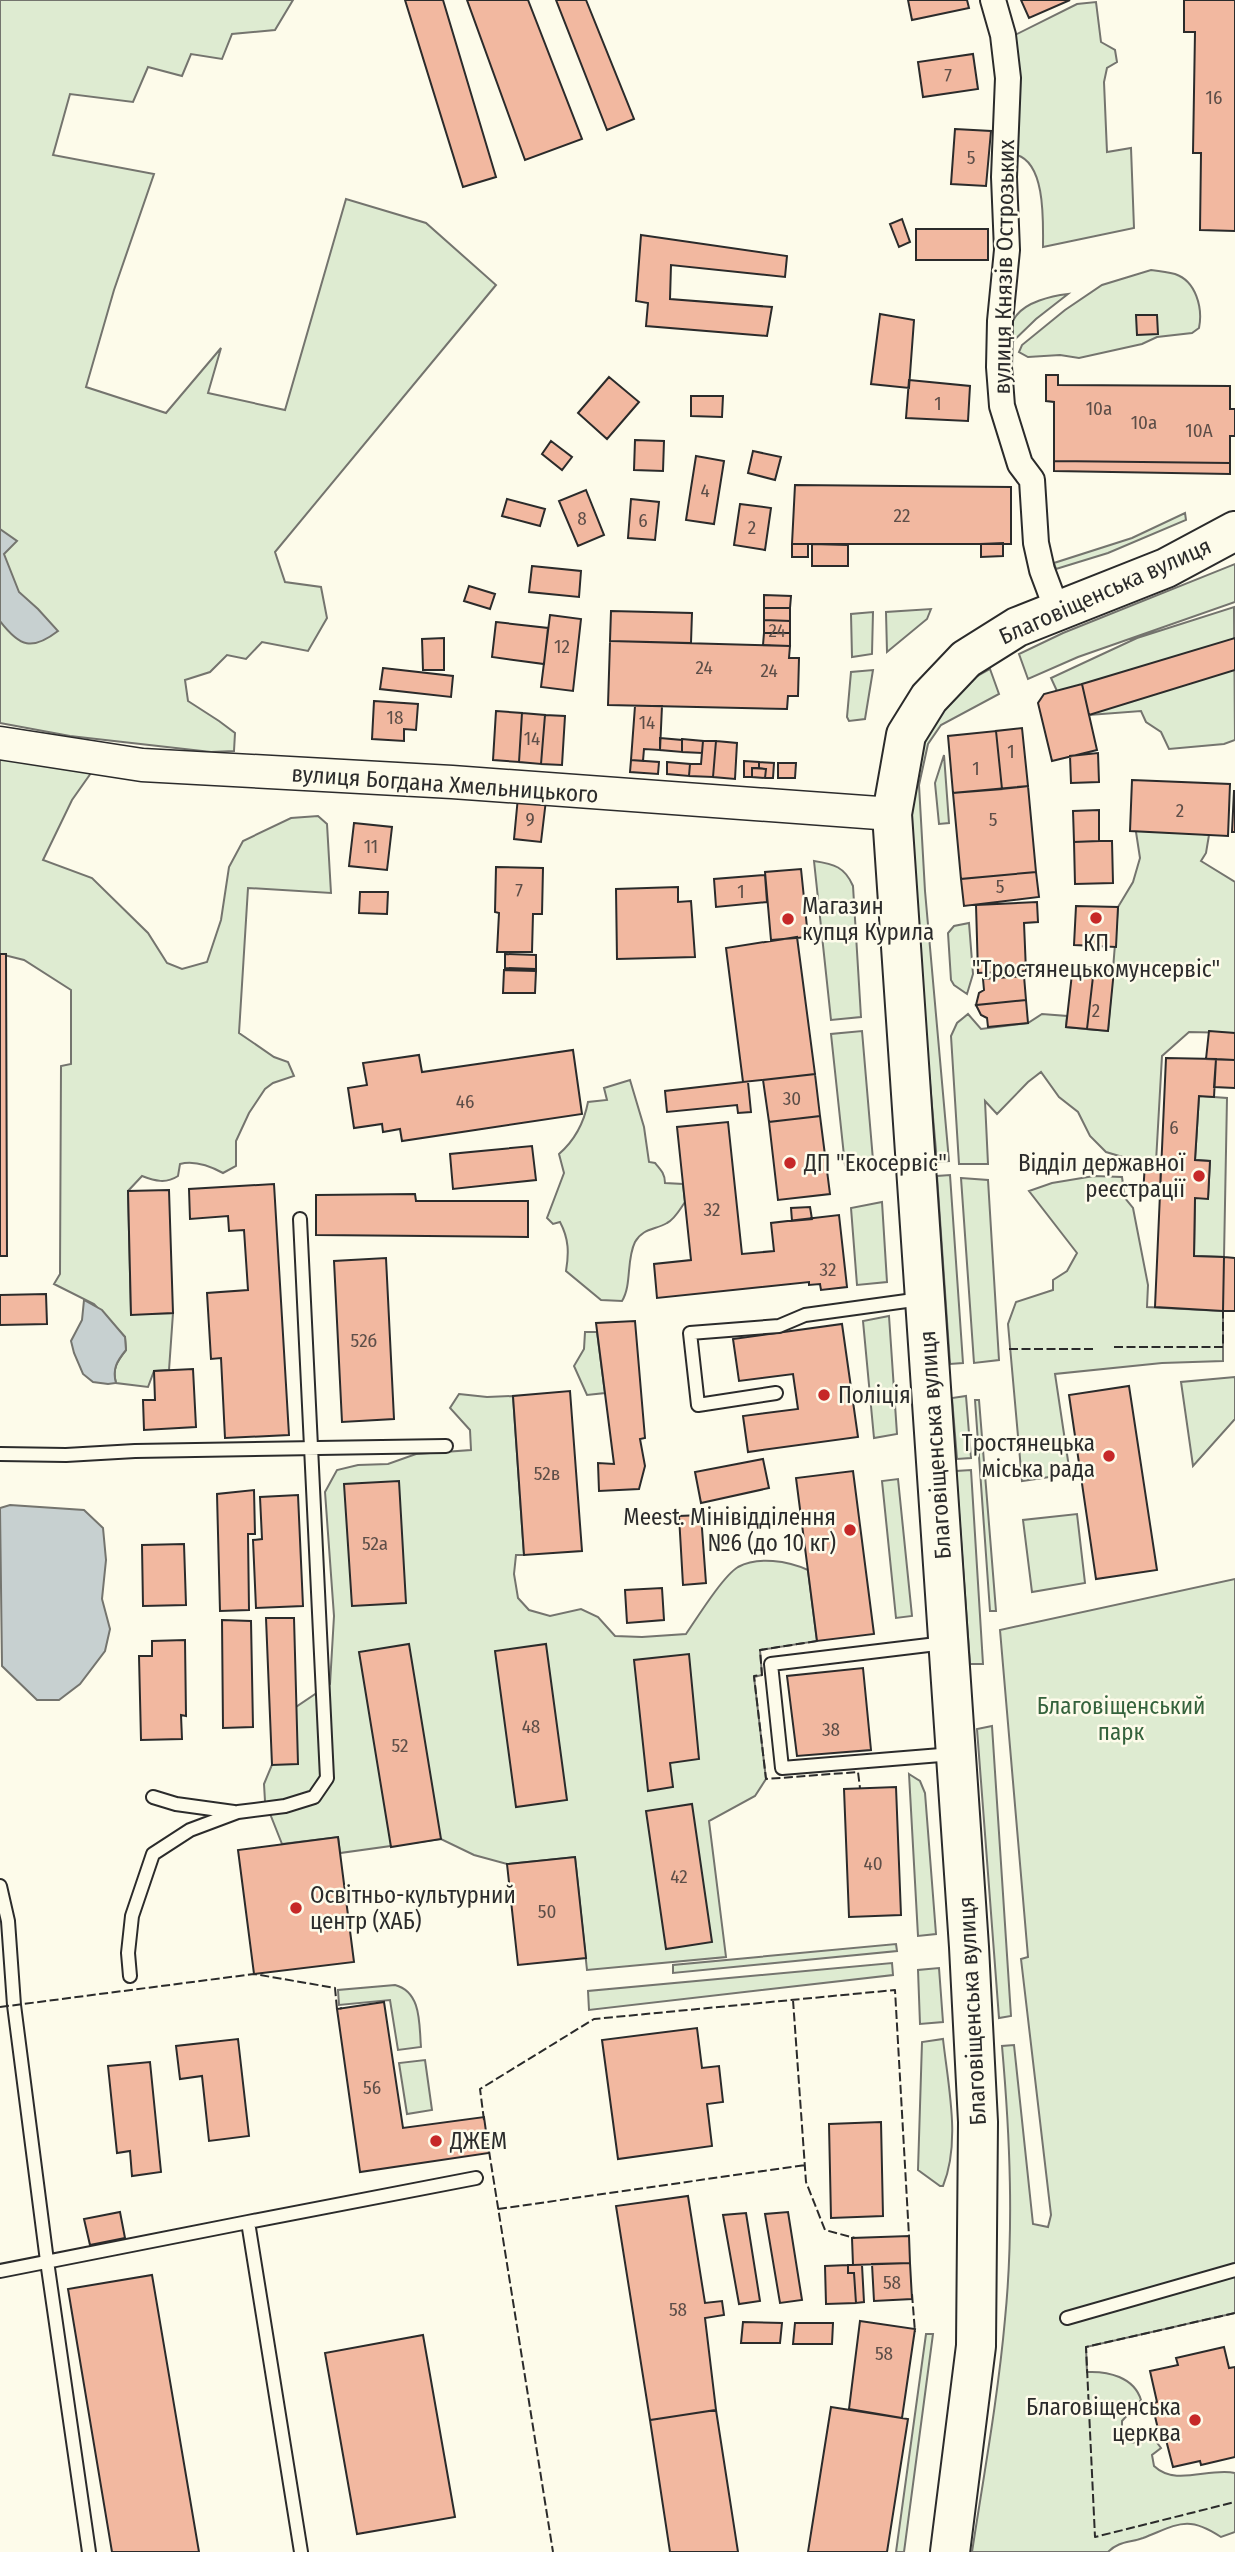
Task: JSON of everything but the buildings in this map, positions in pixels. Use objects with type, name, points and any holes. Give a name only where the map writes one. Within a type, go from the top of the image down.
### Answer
[{"type":"main road","name":"Благовіщенська вулиця","points":[[950,2552],[976,2346],[978,2122],[949,1642],[892,814],[906,735],[929,698],[966,659],[1017,626],[1166,568],[1235,531]]},
{"type":"street","name":"вулиця Князів Острозьких","points":[[993,0],[1003,35],[1007,78],[1004,177],[1007,250],[1000,321],[999,367],[1002,407],[1020,464],[1032,480],[1036,543],[1042,570],[1057,610]]},
{"type":"street","name":"вулиця Богдана Хмельницького","points":[[0,743],[142,765],[452,782],[892,814]]},
{"type":"lane","points":[[130,1976],[128,1952],[132,1916],[153,1854],[190,1830],[238,1812],[285,1806],[314,1797],[327,1778],[300,1219]]},
{"type":"lane","points":[[776,1394],[698,1405],[690,1333],[779,1326],[805,1315],[925,1298]]},
{"type":"lane","points":[[0,1454],[66,1455],[135,1451],[446,1446]]},
{"type":"lane","points":[[949,1642],[771,1664],[782,1768],[956,1754]]},
{"type":"lane","points":[[153,1797],[176,1804],[238,1812]]},
{"type":"lane","points":[[0,1886],[8,1921],[14,2005],[89,2552]]},
{"type":"lane","points":[[0,2271],[476,2178]]},
{"type":"lane","points":[[248,2222],[301,2552]]},
{"type":"lane","points":[[1067,2318],[1235,2270]]},
{"type":"green space","points":[[0,0],[293,0],[275,30],[232,34],[222,59],[191,54],[182,76],[148,67],[133,102],[70,94],[53,155],[154,174],[114,290],[86,387],[166,413],[221,348],[208,393],[285,410],[346,199],[426,223],[496,285],[275,552],[285,582],[321,587],[327,618],[308,651],[262,642],[246,659],[227,655],[210,672],[185,680],[188,701],[235,733],[234,751],[211,752],[70,736],[0,723]]},
{"type":"green space","points":[[1096,2],[1101,42],[1115,50],[1117,62],[1107,68],[1104,82],[1107,152],[1131,148],[1134,228],[1043,247],[1038,182],[1026,161],[1017,155],[1015,134],[1020,87],[1015,35],[1077,4]]},
{"type":"green space","points":[[1151,270],[1175,274],[1193,289],[1199,304],[1199,328],[1192,333],[1157,337],[1142,344],[1079,358],[1060,355],[1028,357],[1019,352],[1022,345],[1065,310],[1102,285]]},
{"type":"green space","points":[[1068,294],[1036,319],[1005,349],[1012,324],[1020,311],[1039,300]]},
{"type":"green space","points":[[1185,513],[1186,520],[1108,553],[1056,569],[1054,563],[1132,538]]},
{"type":"green space","points":[[1235,564],[1235,602],[1078,657],[1028,679],[1019,654],[1063,633]]},
{"type":"green space","points":[[1234,607],[1235,740],[1224,744],[1169,749],[1161,732],[1146,722],[1141,711],[1089,715],[1057,691],[1051,678],[1137,638]]},
{"type":"green space","points":[[931,609],[927,619],[887,652],[886,612]]},
{"type":"green space","points":[[873,612],[872,654],[852,657],[851,614]]},
{"type":"green space","points":[[990,669],[999,694],[941,725],[928,744],[919,785],[925,891],[949,1161],[937,1162],[913,892],[911,784],[926,728],[974,678]]},
{"type":"green space","points":[[873,670],[865,719],[849,721],[847,717],[851,672]]},
{"type":"green space","points":[[944,755],[949,823],[939,824],[935,783]]},
{"type":"green space","points":[[0,757],[91,773],[72,800],[43,860],[92,878],[148,933],[167,963],[182,969],[207,962],[221,920],[229,867],[243,841],[291,818],[318,816],[327,824],[331,893],[248,888],[239,1033],[274,1057],[288,1062],[294,1076],[273,1083],[265,1089],[249,1113],[236,1141],[236,1166],[223,1173],[202,1164],[180,1164],[178,1176],[174,1179],[160,1181],[142,1176],[128,1191],[131,1314],[173,1313],[169,1370],[154,1371],[148,1387],[116,1383],[115,1369],[126,1350],[125,1337],[94,1304],[54,1284],[60,1274],[61,1066],[71,1064],[71,990],[24,960],[0,954]]},
{"type":"green space","points":[[1142,825],[1209,835],[1206,853],[1201,861],[1235,882],[1235,1033],[1189,1032],[1162,1056],[1156,1162],[1136,1161],[1106,1152],[1090,1136],[1078,1112],[1059,1097],[1041,1072],[997,1114],[985,1101],[988,1164],[959,1164],[951,1036],[957,1023],[968,1014],[981,1029],[1028,1023],[1042,1014],[1067,1016],[1066,1027],[1108,1031],[1118,907],[1133,882],[1140,858],[1136,832]]},
{"type":"green space","points":[[814,861],[838,868],[846,874],[853,886],[861,1017],[831,1020]]},
{"type":"green space","points":[[969,923],[973,974],[967,994],[951,980],[948,933],[954,926]]},
{"type":"green space","points":[[862,1031],[873,1160],[845,1165],[831,1034]]},
{"type":"green space","points":[[630,1080],[644,1127],[649,1162],[655,1163],[661,1170],[665,1183],[683,1184],[685,1202],[670,1221],[638,1237],[632,1249],[627,1288],[622,1301],[601,1300],[566,1271],[568,1252],[565,1234],[560,1222],[553,1224],[547,1218],[564,1173],[559,1154],[578,1131],[588,1102],[607,1100],[604,1088]]},
{"type":"green space","points":[[1199,1096],[1227,1098],[1224,1257],[1194,1256],[1195,1198],[1208,1198],[1210,1161],[1195,1160]]},
{"type":"green space","points":[[950,1175],[963,1363],[950,1364],[937,1176]]},
{"type":"green space","points":[[1094,1176],[1122,1177],[1125,1198],[1133,1208],[1148,1285],[1147,1307],[1223,1311],[1223,1361],[1162,1363],[1055,1374],[1070,1474],[1022,1481],[1008,1324],[1016,1302],[1053,1290],[1053,1280],[1067,1271],[1077,1253],[1029,1191],[1052,1183]]},
{"type":"green space","points":[[961,1178],[988,1180],[999,1360],[974,1363]]},
{"type":"green space","points":[[882,1202],[887,1282],[857,1285],[851,1208]]},
{"type":"green space","points":[[889,1316],[897,1434],[874,1438],[863,1321]]},
{"type":"green space","points":[[585,1332],[597,1332],[605,1393],[587,1395],[574,1366],[584,1349]]},
{"type":"green space","points":[[1235,1377],[1235,1419],[1193,1466],[1181,1382]]},
{"type":"green space","points":[[459,1394],[513,1396],[524,1555],[516,1555],[514,1574],[518,1598],[529,1610],[550,1616],[581,1609],[598,1617],[615,1636],[686,1634],[718,1588],[738,1567],[773,1561],[808,1570],[817,1641],[760,1650],[762,1675],[754,1677],[766,1779],[755,1796],[709,1821],[726,1957],[587,1970],[575,1857],[507,1864],[474,1855],[441,1839],[340,1853],[338,1837],[282,1844],[265,1801],[264,1784],[296,1707],[330,1684],[334,1616],[325,1492],[337,1470],[358,1465],[388,1464],[416,1454],[471,1450],[470,1430],[450,1408]]},
{"type":"green space","points":[[966,1396],[971,1458],[957,1459],[952,1398]]},
{"type":"green space","points":[[975,1400],[979,1400],[996,1611],[990,1611]]},
{"type":"green space","points":[[971,1470],[983,1664],[970,1664],[956,1471]]},
{"type":"green space","points":[[898,1479],[912,1616],[896,1618],[882,1481]]},
{"type":"green space","points":[[1077,1514],[1085,1583],[1032,1592],[1023,1520]]},
{"type":"green space","name":"Благовіщенський парк","points":[[1235,1579],[1235,2313],[1086,2347],[1087,2372],[1119,2377],[1138,2392],[1141,2400],[1122,2421],[1122,2431],[1129,2442],[1141,2443],[1152,2436],[1161,2448],[1152,2455],[1154,2466],[1163,2472],[1182,2476],[1235,2473],[1235,2532],[1221,2537],[1199,2526],[1182,2524],[1120,2544],[1108,2552],[972,2552],[999,2377],[1008,2285],[1010,2182],[1002,2046],[1014,2045],[1033,2224],[1048,2227],[1051,2215],[1021,1959],[1028,1957],[1000,1630]]},
{"type":"green space","points":[[992,1726],[1011,2016],[999,2018],[977,1729]]},
{"type":"green space","points":[[909,1774],[920,1781],[925,1793],[936,1934],[918,1936]]},
{"type":"green space","points":[[896,1944],[897,1951],[673,1973],[673,1965]]},
{"type":"green space","points":[[892,1963],[893,1975],[589,2010],[588,1991]]},
{"type":"green space","points":[[939,1968],[943,2022],[920,2024],[918,1970]]},
{"type":"green space","points":[[395,1985],[404,1989],[415,2002],[421,2047],[398,2050],[390,2000],[339,2005],[338,1990]]},
{"type":"green space","points":[[943,2039],[952,2132],[948,2169],[943,2186],[940,2186],[918,2170],[922,2042]]},
{"type":"green space","points":[[425,2060],[432,2110],[407,2114],[399,2063]]},
{"type":"green space","points":[[926,2334],[933,2334],[904,2552],[896,2552]]},
{"type":"shaded area","points":[[0,529],[17,541],[4,554],[19,592],[58,631],[41,642],[20,641],[0,621]]},
{"type":"shaded area","points":[[84,1300],[102,1310],[125,1337],[126,1350],[115,1369],[116,1383],[93,1382],[83,1374],[74,1353],[71,1341],[82,1320]]},
{"type":"shaded area","points":[[10,1505],[84,1510],[103,1528],[106,1560],[102,1599],[110,1629],[105,1651],[80,1684],[59,1700],[37,1700],[2,1666],[0,1508]]},
{"type":"fence","points":[[1114,1347],[1223,1347],[1223,1311]]},
{"type":"fence","points":[[1009,1349],[1093,1349]]},
{"type":"fence","points":[[817,1641],[760,1650],[762,1675],[754,1676],[766,1779],[858,1772],[860,1788]]},
{"type":"fence","points":[[0,2007],[254,1974],[335,1988],[337,2009],[342,2008]]},
{"type":"fence","points":[[484,2120],[480,2089],[594,2019],[895,1990],[909,2236]]},
{"type":"fence","points":[[793,2000],[806,2182],[825,2230],[855,2238]]},
{"type":"fence","points":[[489,2151],[553,2552]]},
{"type":"fence","points":[[498,2209],[805,2165]]},
{"type":"fence","points":[[912,2294],[915,2332]]},
{"type":"fence","points":[[1235,2313],[1086,2347],[1095,2537],[1235,2502]]},
{"type":"place","name":"КП \"Тростянецькомунсервіс\"","points":[[1096,918]]},
{"type":"place","name":"Магазин купця Курила","points":[[788,919]]},
{"type":"place","name":"ДП \"Екосервіс\"","points":[[790,1163]]},
{"type":"place","name":"Відділ державної реєстрації","points":[[1199,1176]]},
{"type":"place","name":"Поліція","points":[[824,1395]]},
{"type":"place","name":"Тростянецька міська рада","points":[[1109,1456]]},
{"type":"place","name":"Meest. Мінівідділення №6 (до 10 кг)","points":[[850,1530]]},
{"type":"place","name":"Освітньо-культурний центр (ХАБ)","points":[[296,1908]]},
{"type":"place","name":"ДЖЕМ","points":[[436,2141]]},
{"type":"place","name":"Благовіщенська церква","points":[[1195,2420]]}]
